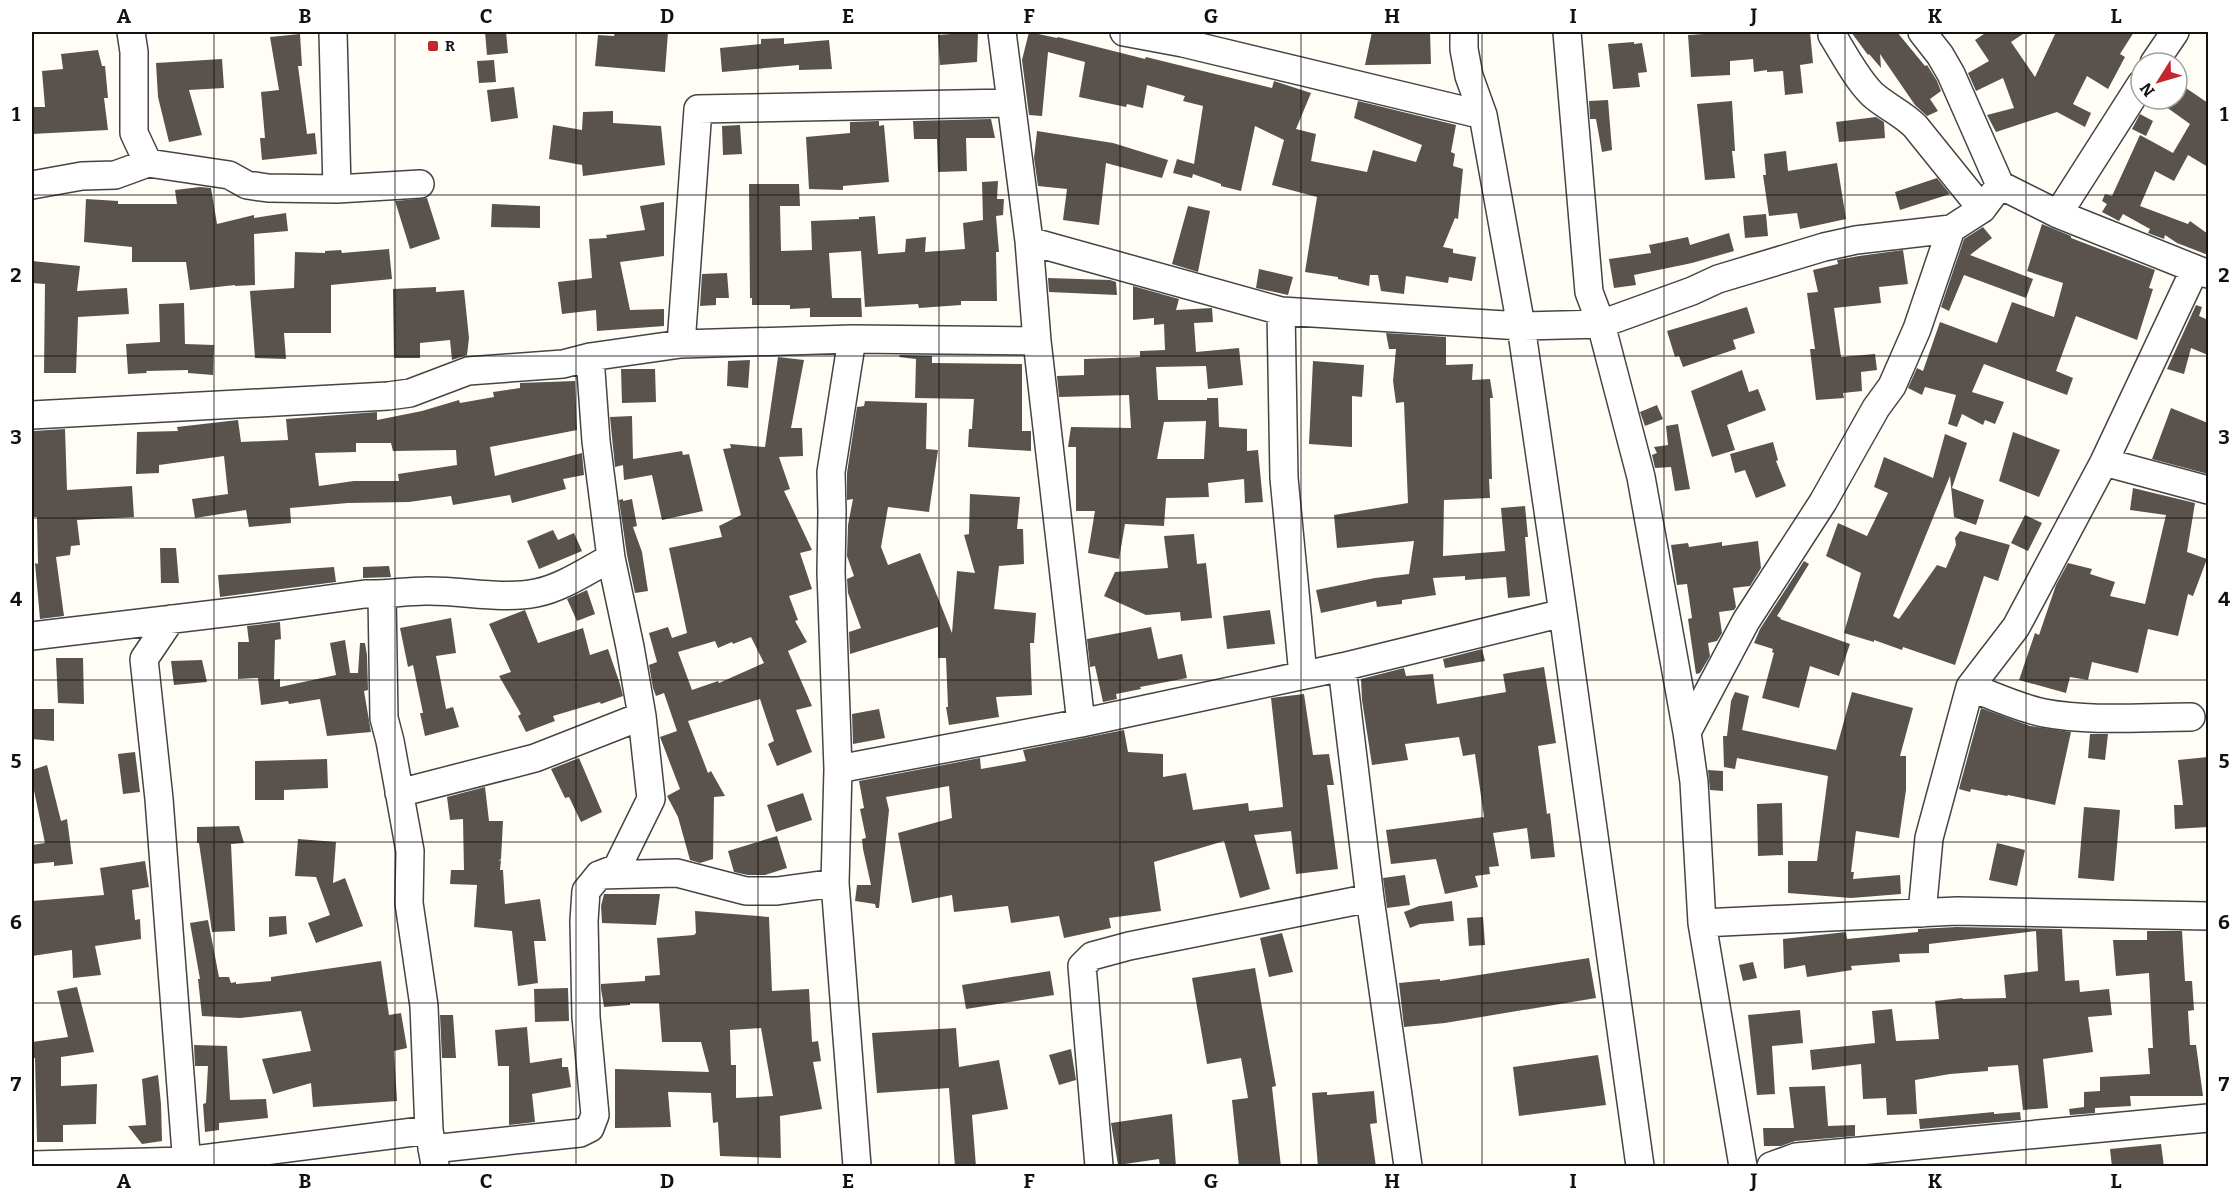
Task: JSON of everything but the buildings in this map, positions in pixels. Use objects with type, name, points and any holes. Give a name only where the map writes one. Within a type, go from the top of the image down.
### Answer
[{"type":"street","points":[[115,175],[134,133],[134,52],[130,32]]},
{"type":"street","points":[[333,32],[337,189]]},
{"type":"street","points":[[1002,32],[1029,241],[1037,341],[1081,723]]},
{"type":"street","points":[[1124,32],[1185,37],[1483,115]]},
{"type":"street","points":[[1464,32],[1464,49],[1469,76],[1483,115],[1521,326],[1640,1167]]},
{"type":"street","points":[[1567,32],[1589,292],[1601,324],[1641,477],[1687,732],[1694,782],[1702,923],[1743,1167]]},
{"type":"street","points":[[1922,32],[1951,74],[2000,185],[2058,214],[2202,272],[2016,627],[1970,687],[1929,838],[1922,913]]},
{"type":"street","points":[[2162,51],[2175,32]]},
{"type":"street","points":[[1832,35],[1873,95],[1903,114],[1915,126],[1982,209]]},
{"type":"street","points":[[681,344],[698,109],[1010,103]]},
{"type":"street","points":[[2058,214],[2129,103]]},
{"type":"street","points":[[134,133],[148,163]]},
{"type":"street","points":[[32,184],[82,176],[115,175],[148,163],[229,175],[247,185],[267,188],[337,189],[420,184]]},
{"type":"street","points":[[1029,241],[1281,311],[1521,326],[1601,324],[1692,291],[1718,279],[1824,247],[1856,240],[1951,229],[1982,209],[2000,185]]},
{"type":"street","points":[[1687,732],[1746,621],[1823,502],[1876,408],[1892,386],[1917,328],[1951,229]]},
{"type":"street","points":[[1281,311],[1284,478],[1303,675]]},
{"type":"street","points":[[32,415],[388,396],[410,393],[468,371],[563,364],[590,357],[681,344],[852,339],[1037,341]]},
{"type":"street","points":[[852,339],[831,471],[831,572],[838,769],[835,883],[857,1167]]},
{"type":"street","points":[[32,1165],[187,1164],[432,1149],[580,1133],[590,1128],[595,1115],[586,1017],[584,921],[586,891],[599,875],[617,868],[651,798],[642,716],[611,558],[596,441],[590,357]]},
{"type":"street","points":[[2104,462],[2208,490]]},
{"type":"street","points":[[32,636],[365,594],[382,595],[425,591],[519,595],[537,593],[611,558]]},
{"type":"street","points":[[382,595],[384,718],[410,851],[409,903],[424,1006],[432,1149]]},
{"type":"street","points":[[838,769],[1081,723],[1342,667],[1563,613]]},
{"type":"street","points":[[171,619],[144,659],[159,799],[187,1164]]},
{"type":"street","points":[[1342,667],[1370,898],[1408,1167]]},
{"type":"street","points":[[1970,687],[2042,712],[2066,716],[2090,718],[2191,717]]},
{"type":"street","points":[[399,793],[535,758],[642,716]]},
{"type":"street","points":[[599,875],[677,873],[746,891],[777,891],[835,883]]},
{"type":"street","points":[[1099,1167],[1082,980],[1082,966],[1092,956],[1129,946],[1370,898]]},
{"type":"street","points":[[1702,923],[1957,911],[2208,916]]},
{"type":"street","points":[[1772,1167],[1796,1157],[2208,1118]]},
{"type":"place","name":"R","points":[[433,46]]}]
